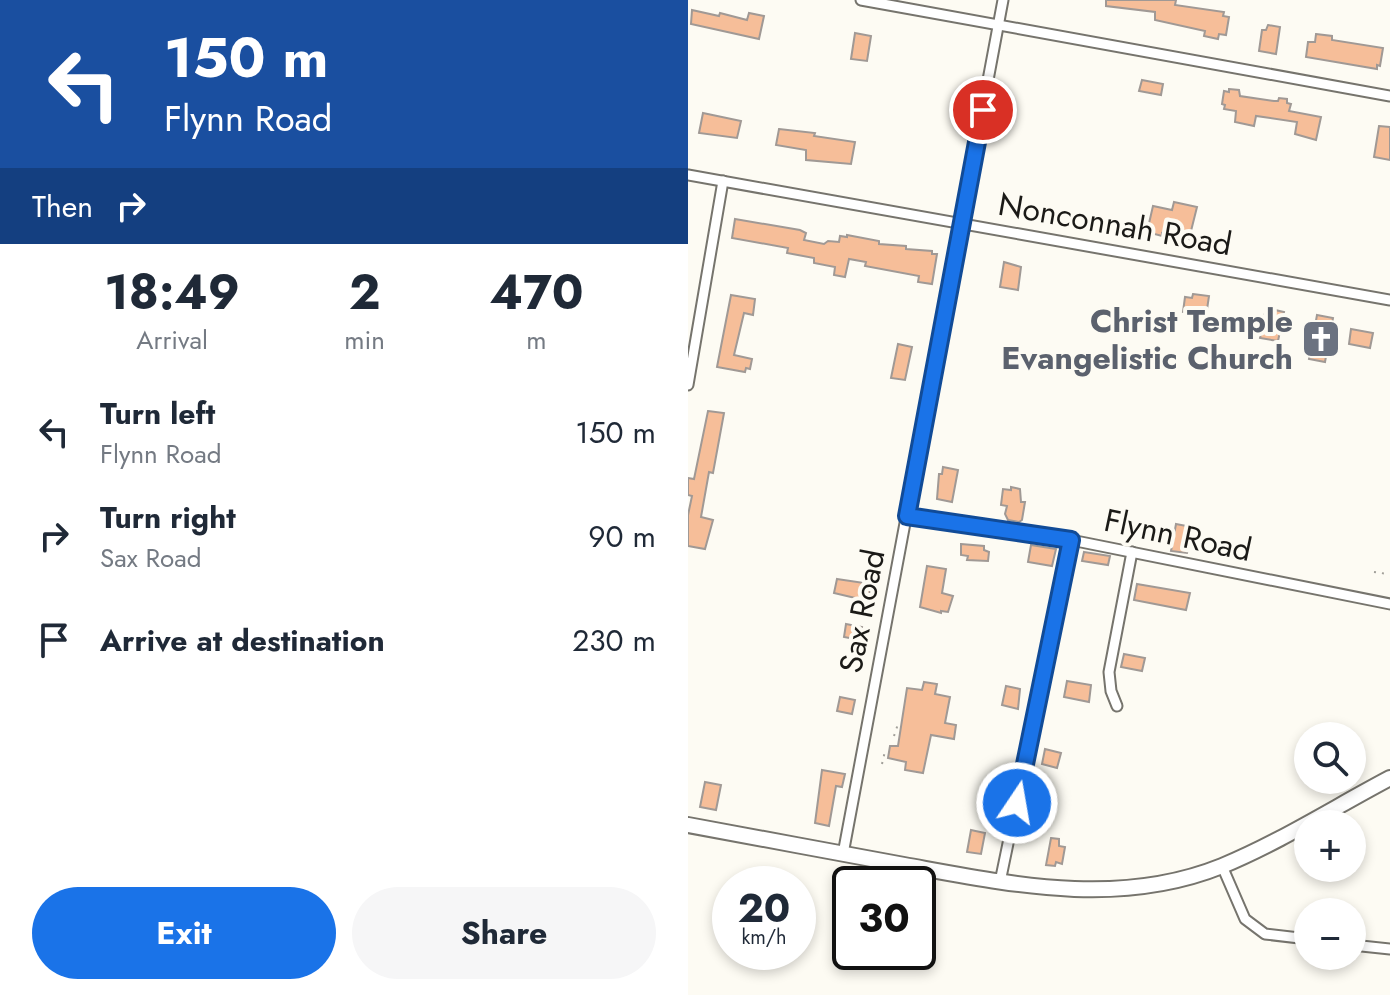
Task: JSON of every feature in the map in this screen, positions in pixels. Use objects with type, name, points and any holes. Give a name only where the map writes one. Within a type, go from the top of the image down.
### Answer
[{"type":"main road","points":[[688,825],[1000,882],[1067,890],[1112,889],[1162,882],[1222,866],[1390,778]]},
{"type":"street","points":[[861,0],[1390,96]]},
{"type":"street","name":"Sax Road","points":[[843,854],[1003,0]]},
{"type":"street","name":"Nonconnah Road","points":[[688,175],[1390,300]]},
{"type":"street","points":[[688,385],[723,181]]},
{"type":"street","name":"Flynn Road","points":[[907,516],[1071,540],[1390,604]]},
{"type":"street","points":[[1000,882],[1071,540]]},
{"type":"street","points":[[1117,706],[1111,691],[1109,672],[1132,552]]},
{"type":"street","points":[[1222,866],[1245,919],[1265,934],[1294,937]]},
{"type":"street","points":[[1366,946],[1390,949]]},
{"type":"path","points":[[1374,572],[1388,574]]},
{"type":"path","points":[[894,736],[898,724]]},
{"type":"path","points":[[882,764],[887,751]]},
{"type":"building","points":[[1106,0],[1176,0],[1175,5],[1224,12],[1223,16],[1229,17],[1226,35],[1219,34],[1218,39],[1204,36],[1205,31],[1155,20],[1155,12],[1106,6]]},
{"type":"building","points":[[692,10],[747,20],[749,13],[764,16],[759,39],[691,24]]},
{"type":"building","points":[[1268,25],[1280,27],[1276,54],[1259,51],[1262,30],[1266,30]]},
{"type":"building","points":[[855,33],[871,36],[867,61],[851,59]]},
{"type":"building","points":[[1316,34],[1332,36],[1332,40],[1383,48],[1380,66],[1377,65],[1377,69],[1306,57],[1308,42],[1315,42]]},
{"type":"building","points":[[1142,80],[1163,84],[1161,95],[1139,91]]},
{"type":"building","points":[[1229,89],[1239,90],[1240,96],[1274,101],[1287,99],[1287,103],[1291,104],[1289,111],[1321,117],[1316,140],[1295,134],[1297,122],[1256,116],[1254,126],[1235,122],[1236,111],[1224,109],[1225,105],[1222,104],[1224,91],[1229,92]]},
{"type":"building","points":[[703,113],[741,121],[737,138],[699,133]]},
{"type":"building","points":[[1379,126],[1390,127],[1390,160],[1374,157]]},
{"type":"building","points":[[779,129],[855,142],[851,164],[806,160],[806,150],[776,145]]},
{"type":"building","points":[[1174,202],[1197,207],[1189,239],[1147,232],[1153,206],[1172,210]]},
{"type":"building","points":[[735,219],[800,230],[806,233],[804,240],[824,244],[828,241],[839,242],[840,236],[847,235],[879,241],[879,244],[932,251],[932,254],[937,254],[932,284],[918,282],[919,276],[865,266],[866,262],[849,259],[845,277],[834,275],[835,267],[814,263],[814,258],[787,253],[788,248],[732,238]]},
{"type":"building","points":[[1004,262],[1021,267],[1018,290],[1000,287]]},
{"type":"building","points":[[1193,294],[1209,296],[1206,316],[1183,312],[1185,297],[1192,298]]},
{"type":"building","points":[[731,295],[755,299],[753,315],[744,313],[734,355],[752,359],[750,369],[746,368],[745,372],[717,367]]},
{"type":"building","points":[[1266,308],[1284,312],[1278,341],[1260,338]]},
{"type":"building","name":"Christ Temple Evangelistic Church","points":[[1317,315],[1333,318],[1325,362],[1309,359]]},
{"type":"building","points":[[1351,329],[1373,333],[1370,348],[1349,344]]},
{"type":"building","points":[[898,344],[912,347],[905,380],[891,378]]},
{"type":"building","points":[[708,411],[724,413],[701,517],[713,520],[705,549],[688,546],[688,515],[692,496],[688,495],[688,478],[694,479]]},
{"type":"building","points":[[943,467],[958,470],[952,502],[937,499],[939,474],[942,474]]},
{"type":"building","points":[[1011,487],[1020,489],[1021,502],[1025,502],[1019,522],[1008,520],[1005,514],[1007,506],[1001,505],[1003,489],[1011,490]]},
{"type":"building","points":[[1176,524],[1192,527],[1187,553],[1171,551]]},
{"type":"building","points":[[961,544],[984,546],[984,550],[989,552],[988,561],[967,560],[968,556],[961,555]]},
{"type":"building","points":[[1031,545],[1056,549],[1052,566],[1028,562]]},
{"type":"building","points":[[1084,552],[1110,556],[1108,565],[1082,561]]},
{"type":"building","points":[[927,566],[946,569],[942,593],[953,596],[948,612],[920,607]]},
{"type":"building","points":[[837,579],[871,584],[868,601],[834,593]]},
{"type":"building","points":[[1137,584],[1190,593],[1186,610],[1134,600]]},
{"type":"building","points":[[846,624],[862,627],[860,640],[844,637]]},
{"type":"building","points":[[1124,654],[1145,658],[1142,671],[1121,667]]},
{"type":"building","points":[[1067,681],[1091,685],[1089,702],[1064,697]]},
{"type":"building","points":[[924,682],[937,684],[935,694],[950,697],[945,723],[956,725],[954,739],[931,735],[923,773],[905,770],[906,762],[888,758],[890,746],[898,746],[907,688],[922,690]]},
{"type":"building","points":[[1006,686],[1020,689],[1018,709],[1002,705]]},
{"type":"building","points":[[840,697],[855,700],[852,714],[837,711]]},
{"type":"building","points":[[1045,749],[1061,753],[1057,768],[1042,764]]},
{"type":"building","points":[[822,770],[845,774],[842,787],[836,786],[829,826],[815,823]]},
{"type":"building","points":[[705,782],[721,785],[716,810],[700,807]]},
{"type":"building","points":[[971,830],[985,833],[981,854],[967,852]]},
{"type":"building","points":[[1051,838],[1059,839],[1059,846],[1065,847],[1062,864],[1056,862],[1055,866],[1046,865]]},
{"type":"place","name":"Christ Temple Evangelistic Church","points":[[1321,339]]},
{"type":"route","points":[[983,110],[907,516],[1071,540],[1017,803]]}]
